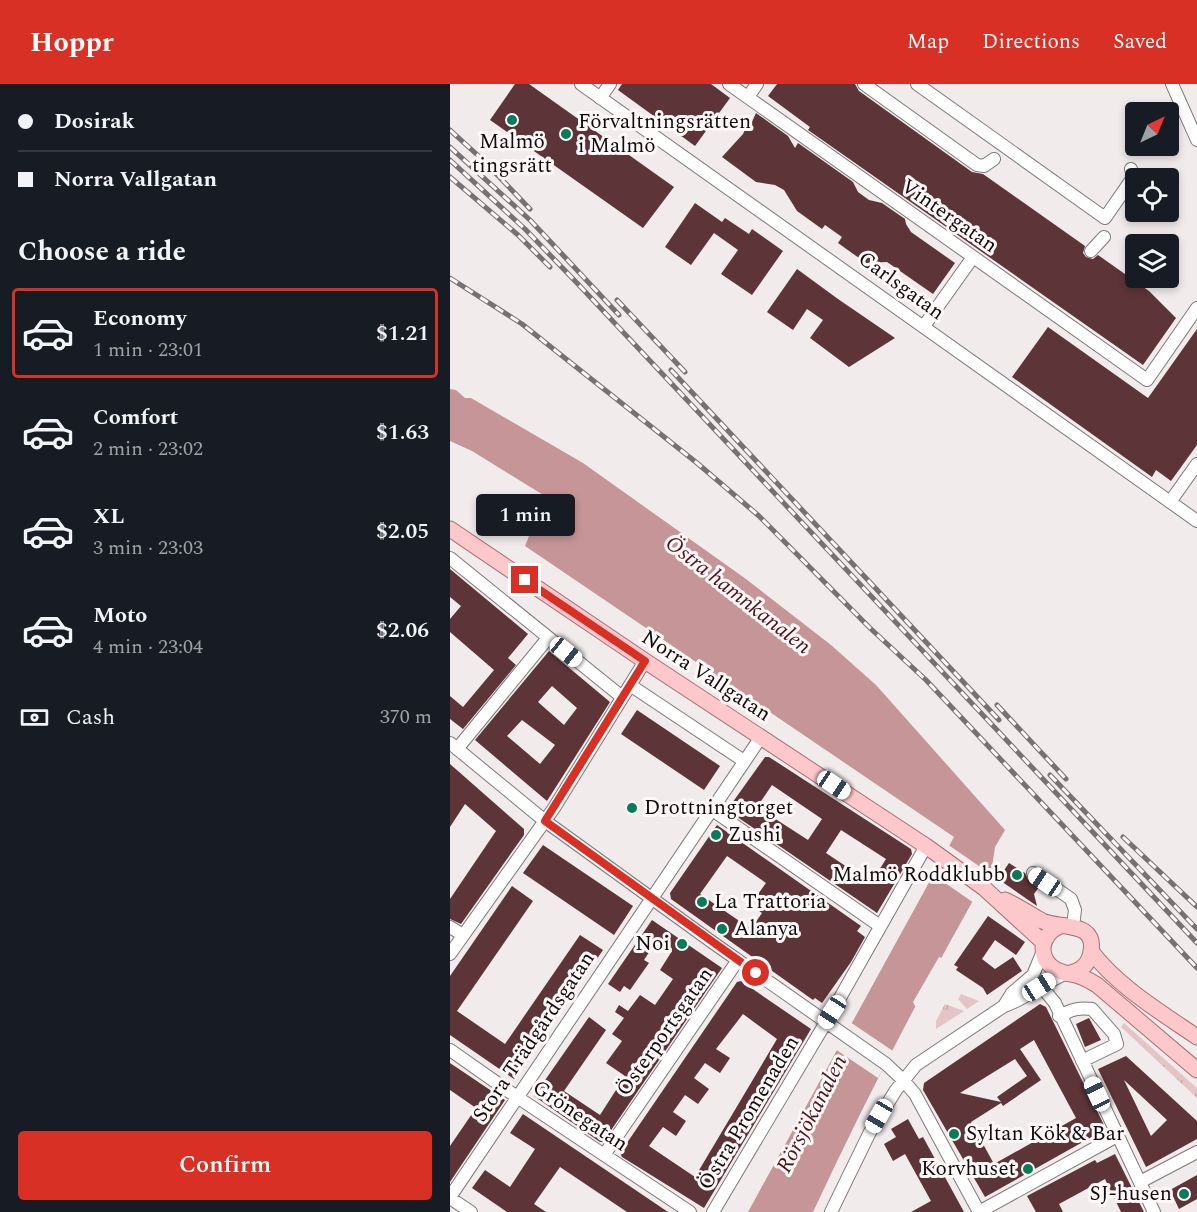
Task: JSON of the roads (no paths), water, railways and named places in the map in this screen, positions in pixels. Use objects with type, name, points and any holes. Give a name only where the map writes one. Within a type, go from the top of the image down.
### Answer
[{"type":"main road","name":"Norra Vallgatan","points":[[450,529],[926,846],[984,888]]},
{"type":"main road","points":[[984,888],[1043,921],[1081,929],[1088,936],[1091,951],[1089,960],[1083,968],[1068,974]]},
{"type":"main road","points":[[984,888],[1043,947],[1048,964],[1053,969],[1084,978],[1097,985],[1197,1070]]},
{"type":"main road","points":[[1043,947],[1049,933],[1066,926]]},
{"type":"main road","points":[[1091,951],[1108,971],[1156,1009],[1197,1037]]},
{"type":"main road","points":[[1156,1009],[1197,1047]]},
{"type":"street","name":"Carlsgatan","points":[[581,84],[1197,521]]},
{"type":"street","points":[[600,98],[610,84]]},
{"type":"street","name":"Vintergatan","points":[[729,84],[1147,380],[1197,308]]},
{"type":"street","points":[[748,97],[758,84]]},
{"type":"street","points":[[864,84],[977,165],[984,166],[994,159]]},
{"type":"street","points":[[918,84],[1105,218],[1125,188]]},
{"type":"street","points":[[1172,84],[1197,140]]},
{"type":"street","points":[[1091,250],[1104,237]]},
{"type":"street","points":[[924,326],[973,257]]},
{"type":"street","points":[[1170,502],[1197,464]]},
{"type":"street","points":[[450,558],[622,697]]},
{"type":"street","points":[[548,638],[454,746],[545,821],[825,1023],[886,1064],[915,1094],[979,1212],[1117,1136]]},
{"type":"street","points":[[450,954],[545,821],[645,661]]},
{"type":"street","points":[[630,685],[744,761]]},
{"type":"street","points":[[651,899],[761,737]]},
{"type":"street","points":[[711,808],[880,926]]},
{"type":"street","name":"Östra Promenaden","points":[[713,1212],[926,846]]},
{"type":"street","points":[[1033,873],[1067,896],[1076,899],[1066,926]]},
{"type":"street","name":"Stora Trädgårdsgatan","points":[[450,1198],[651,899]]},
{"type":"street","points":[[450,927],[463,935]]},
{"type":"street","points":[[1004,1006],[1012,993],[1033,975],[1043,947]]},
{"type":"street","name":"Österportsgatan","points":[[604,1155],[738,960]]},
{"type":"street","points":[[831,1212],[870,1132],[903,1080],[916,1065],[1004,1006],[1068,974]]},
{"type":"street","points":[[1039,987],[1046,992],[1054,1004],[1154,1212]]},
{"type":"street","points":[[1059,1016],[1072,1009],[1082,1007],[1092,1009],[1114,1034],[1118,1044],[1082,1061]]},
{"type":"street","name":"Grönegatan","points":[[450,1050],[690,1212]]},
{"type":"street","points":[[1140,1182],[1197,1152]]},
{"type":"street","points":[[450,1198],[471,1212]]},
{"type":"water","points":[[450,389],[456,390],[465,398],[471,398],[583,463],[746,579],[831,645],[876,685],[1005,830],[995,847],[992,867],[899,1037],[813,1212],[748,1212],[954,837],[525,546],[545,496],[472,451],[450,441]]},
{"type":"railway","points":[[450,130],[483,160],[530,209]]},
{"type":"railway","points":[[450,147],[531,221],[619,315]]},
{"type":"railway","points":[[450,160],[525,229],[577,283],[1197,943]]},
{"type":"railway","points":[[450,177],[518,235],[550,267]]},
{"type":"railway","points":[[450,278],[522,324],[697,463],[759,516],[870,628],[926,680],[1197,968]]},
{"type":"railway","points":[[617,300],[685,372]]},
{"type":"railway","points":[[671,370],[999,720]]},
{"type":"railway","points":[[997,705],[1066,779]]},
{"type":"railway","points":[[1050,775],[1197,929]]},
{"type":"railway","points":[[1123,837],[1197,907]]},
{"type":"place","name":"Malmö tingsrätt","points":[[512,120]]},
{"type":"place","name":"Förvaltningsrätten i Malmö","points":[[566,134]]},
{"type":"place","name":"Drottningtorget","points":[[632,808]]},
{"type":"place","name":"Zushi","points":[[716,835]]},
{"type":"place","name":"Malmö Roddklubb","points":[[1017,875]]},
{"type":"place","name":"La Trattoria","points":[[702,902]]},
{"type":"place","name":"Alanya","points":[[722,929]]},
{"type":"place","name":"Noi","points":[[682,944]]},
{"type":"place","name":"Syltan Kök & Bar","points":[[954,1134]]},
{"type":"place","name":"Korvhuset","points":[[1028,1169]]},
{"type":"place","name":"SJ-husen","points":[[1184,1194]]},
{"type":"water label","name":"Östra hamnkanalen","points":[[738,595]]},
{"type":"water label","name":"Rörsjökanalen","points":[[812,1114]]}]
